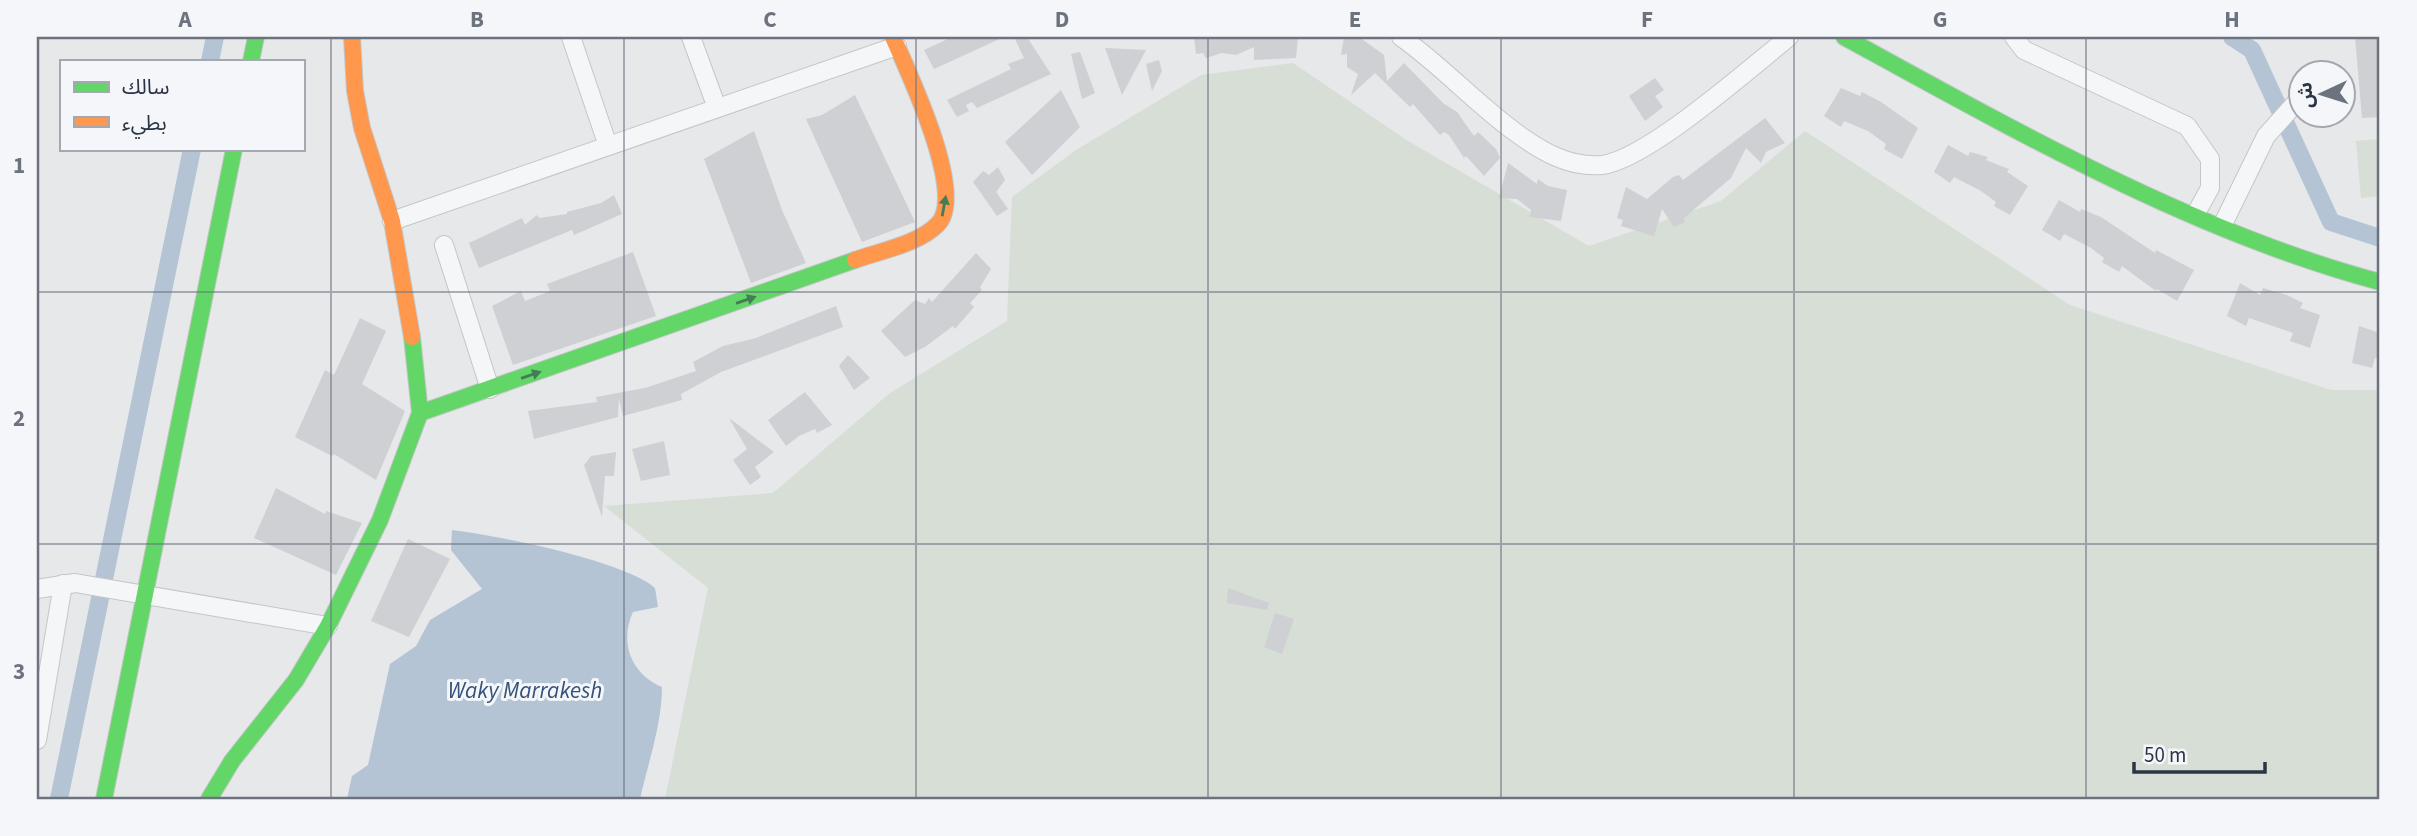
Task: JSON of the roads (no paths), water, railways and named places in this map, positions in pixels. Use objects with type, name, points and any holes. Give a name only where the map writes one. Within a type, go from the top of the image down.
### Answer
[{"type":"street","points":[[251,60],[256,37]]},
{"type":"street","points":[[209,799],[232,761],[296,680],[328,626],[380,520],[420,413],[408,304],[392,221],[362,128],[355,90],[354,37]]},
{"type":"street","points":[[571,37],[608,146]]},
{"type":"street","points":[[691,37],[717,108]]},
{"type":"street","points":[[1401,37],[1515,132],[1562,160],[1590,165],[1605,164],[1638,152],[1710,101],[1789,37]]},
{"type":"street","points":[[1844,37],[2003,123],[2195,215],[2297,256],[2380,282]]},
{"type":"street","points":[[2014,37],[2024,50],[2188,126],[2210,159],[2210,188],[2195,215]]},
{"type":"street","points":[[392,221],[717,108],[895,41],[946,182],[945,214],[936,227],[927,233],[785,287],[420,413]]},
{"type":"street","points":[[2222,226],[2266,136],[2288,111]]},
{"type":"street","points":[[104,799],[135,593],[234,150]]},
{"type":"street","points":[[444,245],[490,389]]},
{"type":"street","points":[[37,740],[69,583]]},
{"type":"street","points":[[37,589],[69,583],[328,626]]},
{"type":"water","name":"Waky Marrakesh","points":[[452,530],[527,543],[589,559],[639,578],[655,588],[658,607],[633,612],[627,635],[631,656],[642,674],[662,687],[657,729],[640,799],[347,799],[352,776],[368,765],[390,664],[416,646],[430,620],[482,589],[451,550]]},
{"type":"waterway","points":[[210,60],[215,37]]},
{"type":"waterway","points":[[2232,37],[2252,50],[2331,222],[2380,238]]},
{"type":"waterway","points":[[59,799],[192,150]]}]
